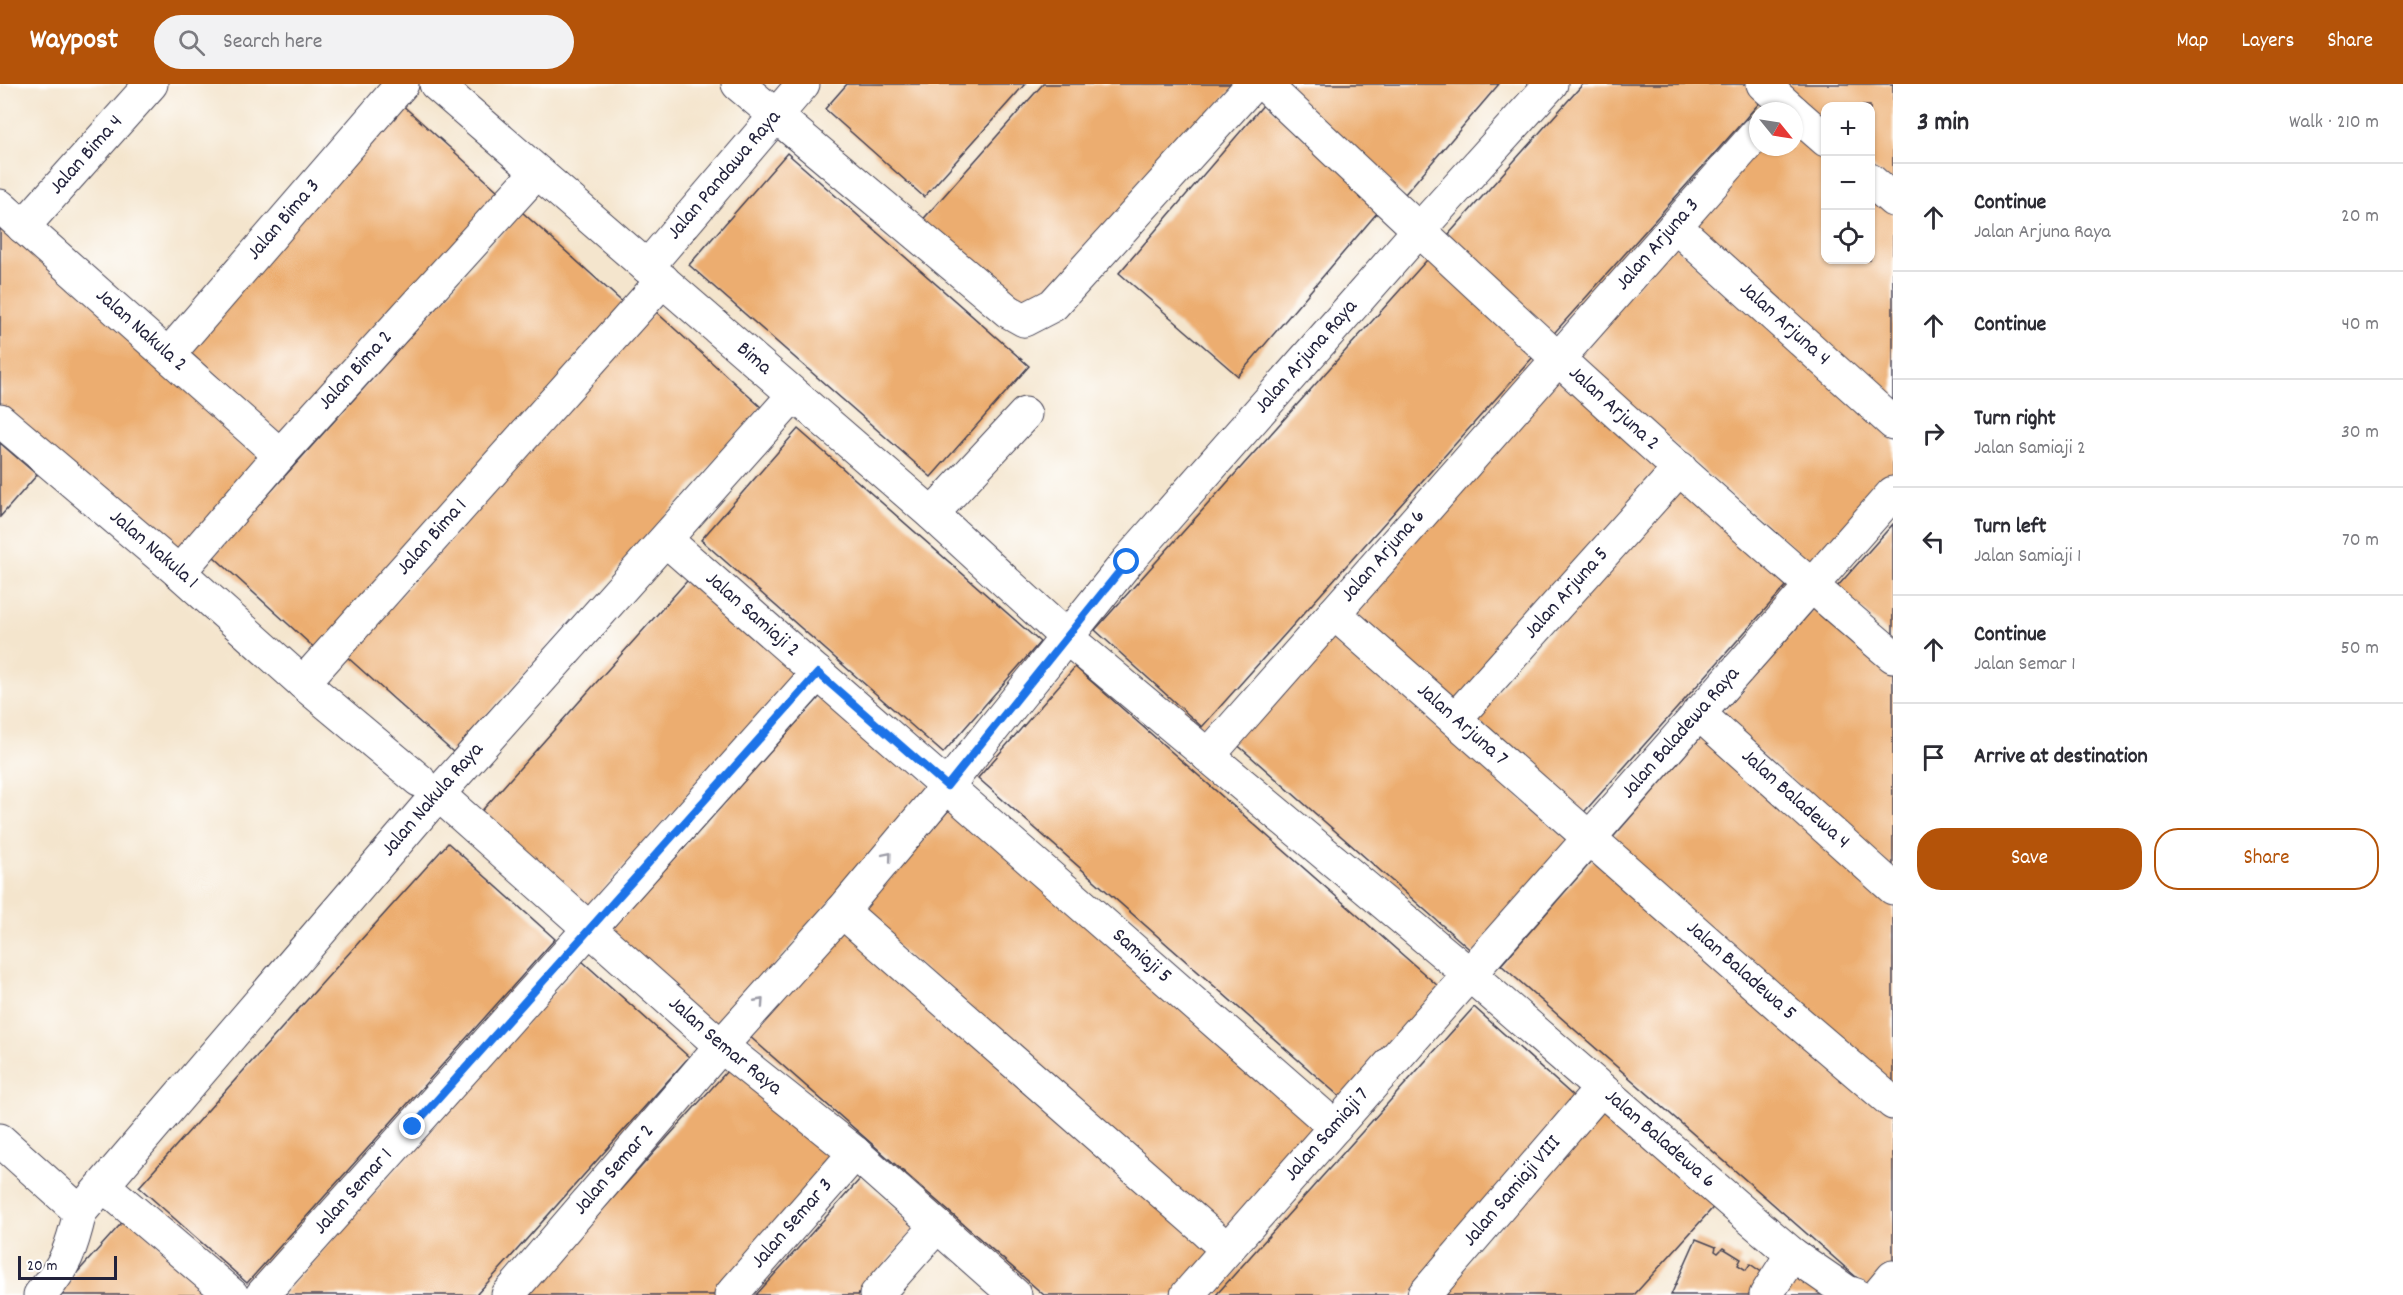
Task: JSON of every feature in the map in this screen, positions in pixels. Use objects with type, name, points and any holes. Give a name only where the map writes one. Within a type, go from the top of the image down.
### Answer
[{"type":"street","name":"Jalan Bima 4","points":[[12,217],[151,84]]},
{"type":"street","name":"Jalan Bima 3","points":[[168,355],[402,84]]},
{"type":"street","name":"Bima","points":[[436,84],[932,514],[1066,637],[1208,756]]},
{"type":"street","points":[[738,84],[1008,312],[1024,320],[1053,305],[1253,84]]},
{"type":"street","name":"Jalan Pandawa Raya","points":[[655,274],[803,84]]},
{"type":"street","name":"Jalan Arjuna 2","points":[[1264,84],[1558,359],[1810,586],[1893,656]]},
{"type":"street","name":"Jalan Arjuna Raya","points":[[947,786],[1127,562],[1419,230],[1551,84]]},
{"type":"street","points":[[1803,121],[1821,136]]},
{"type":"street","name":"Jalan Arjuna 3","points":[[1558,359],[1749,142]]},
{"type":"street","name":"Jalan Bima 2","points":[[179,572],[280,455],[537,172]]},
{"type":"street","points":[[1875,184],[1893,200]]},
{"type":"street","name":"Jalan Nakula 2","points":[[12,217],[280,455]]},
{"type":"street","name":"Jalan Arjuna 4","points":[[1675,226],[1893,423]]},
{"type":"street","name":"Jalan Bima 1","points":[[303,683],[655,274]]},
{"type":"street","name":"Jalan Arjuna 6","points":[[1208,756],[1558,359]]},
{"type":"street","name":"Jalan Nakula Raya","points":[[80,1212],[104,1186],[428,787],[666,540],[794,395]]},
{"type":"street","points":[[932,514],[1025,414]]},
{"type":"street","name":"Jalan Nakula 1","points":[[0,420],[179,572],[303,683]]},
{"type":"street","name":"Jalan Arjuna 5","points":[[1455,718],[1680,468]]},
{"type":"street","name":"Jalan Baladewa Raya","points":[[1469,974],[1893,493]]},
{"type":"street","name":"Jalan Samiaji 2","points":[[666,540],[947,786]]},
{"type":"street","name":"Jalan Arjuna 7","points":[[1334,613],[1590,837]]},
{"type":"street","name":"Jalan Semar 1","points":[[262,1295],[818,673]]},
{"type":"street","points":[[303,683],[428,787]]},
{"type":"street","name":"Jalan Baladewa 4","points":[[1698,713],[1893,888]]},
{"type":"street","name":"Jalan Baladewa 6","points":[[1208,756],[1469,974],[1792,1254],[1847,1292],[1856,1295]]},
{"type":"street","name":"Jalan Semar 2","points":[[508,1295],[721,1046],[842,911],[947,786]]},
{"type":"street","name":"Samiaji 5","points":[[947,786],[1335,1127]]},
{"type":"street","name":"Jalan Semar Raya","points":[[428,787],[721,1046],[855,1153],[1015,1295]]},
{"type":"street","name":"Jalan Baladewa 5","points":[[1590,837],[1790,1015],[1893,1103]]},
{"type":"street","points":[[842,911],[1227,1249]]},
{"type":"street","name":"Jalan Samiaji 7","points":[[1187,1295],[1469,974]]},
{"type":"street","name":"Jalan Samiaji VIII","points":[[1424,1295],[1601,1089]]},
{"type":"street","points":[[0,1140],[80,1212],[72,1248],[53,1281],[40,1295]]},
{"type":"street","name":"Jalan Semar 3","points":[[731,1295],[855,1153]]},
{"type":"street","points":[[104,1186],[232,1295]]},
{"type":"street","points":[[876,1295],[937,1226]]},
{"type":"street","points":[[1766,1295],[1792,1254]]},
{"type":"street","points":[[1878,1295],[1893,1277]]},
{"type":"building","points":[[847,84],[1025,84],[924,197],[825,109]]},
{"type":"building","points":[[1043,84],[1237,84],[1068,273],[1024,312],[919,224]]},
{"type":"building","points":[[1292,84],[1499,84],[1405,194],[1285,92]]},
{"type":"building","points":[[1583,84],[1746,84],[1763,99],[1760,102],[1749,102],[1749,115],[1548,340],[1440,244]]},
{"type":"building","points":[[1779,84],[1893,84],[1893,184],[1875,169],[1875,102],[1821,102],[1821,121],[1803,105],[1803,102],[1800,102]]},
{"type":"building","points":[[400,103],[508,200],[290,443],[183,346]]},
{"type":"building","points":[[1265,103],[1383,206],[1238,376],[1119,273]]},
{"type":"building","points":[[1803,133],[1821,149],[1821,264],[1875,264],[1875,196],[1893,212],[1893,409],[1687,228],[1749,156],[1803,156]]},
{"type":"building","points":[[787,153],[1029,366],[931,477],[689,265]]},
{"type":"building","points":[[522,212],[629,308],[320,653],[213,556]]},
{"type":"building","points":[[0,214],[273,454],[176,565],[0,411]]},
{"type":"building","points":[[1673,244],[1893,438],[1893,483],[1817,569],[1575,356]]},
{"type":"building","points":[[1435,251],[1542,347],[1202,727],[1095,630]]},
{"type":"building","points":[[655,311],[762,408],[453,752],[346,656]]},
{"type":"building","points":[[1562,368],[1669,464],[1452,708],[1344,611]]},
{"type":"building","points":[[798,429],[1040,642],[943,753],[701,540]]},
{"type":"building","points":[[0,443],[37,475],[0,517]]},
{"type":"building","points":[[1688,480],[1795,576],[1577,820],[1470,723]]},
{"type":"building","points":[[1893,524],[1893,637],[1837,587]]},
{"type":"building","points":[[695,572],[802,668],[584,911],[478,815]]},
{"type":"building","points":[[1817,605],[1893,672],[1893,869],[1719,716]]},
{"type":"building","points":[[1330,630],[1572,843],[1475,954],[1233,741]]},
{"type":"building","points":[[1075,667],[1446,993],[1348,1104],[978,778]]},
{"type":"building","points":[[825,691],[932,788],[715,1031],[607,934]]},
{"type":"building","points":[[1705,732],[1893,896],[1893,1093],[1608,843]]},
{"type":"building","points":[[956,802],[1327,1128],[1230,1239],[859,913]]},
{"type":"building","points":[[448,843],[555,939],[247,1283],[139,1187]]},
{"type":"building","points":[[1598,854],[1893,1113],[1893,1266],[1872,1291],[1501,965]]},
{"type":"building","points":[[845,924],[1216,1250],[1176,1295],[1044,1295],[748,1035]]},
{"type":"building","points":[[582,961],[689,1057],[501,1268],[476,1295],[283,1295]]},
{"type":"building","points":[[1474,1007],[1582,1104],[1410,1295],[1216,1295]]},
{"type":"building","points":[[737,1060],[844,1156],[720,1295],[526,1295]]},
{"type":"building","points":[[1611,1103],[1719,1201],[1634,1295],[1441,1295]]},
{"type":"building","points":[[860,1179],[916,1229],[858,1295],[756,1295]]},
{"type":"building","points":[[128,1216],[215,1295],[57,1295]]},
{"type":"building","points":[[1696,1239],[1716,1247],[1715,1251],[1718,1253],[1723,1248],[1741,1259],[1738,1265],[1746,1270],[1750,1264],[1773,1280],[1763,1295],[1671,1295]]},
{"type":"building","points":[[1795,1263],[1837,1295],[1773,1295]]},
{"type":"route","points":[[413,1127],[588,928],[818,673],[947,786],[1127,562]]}]
